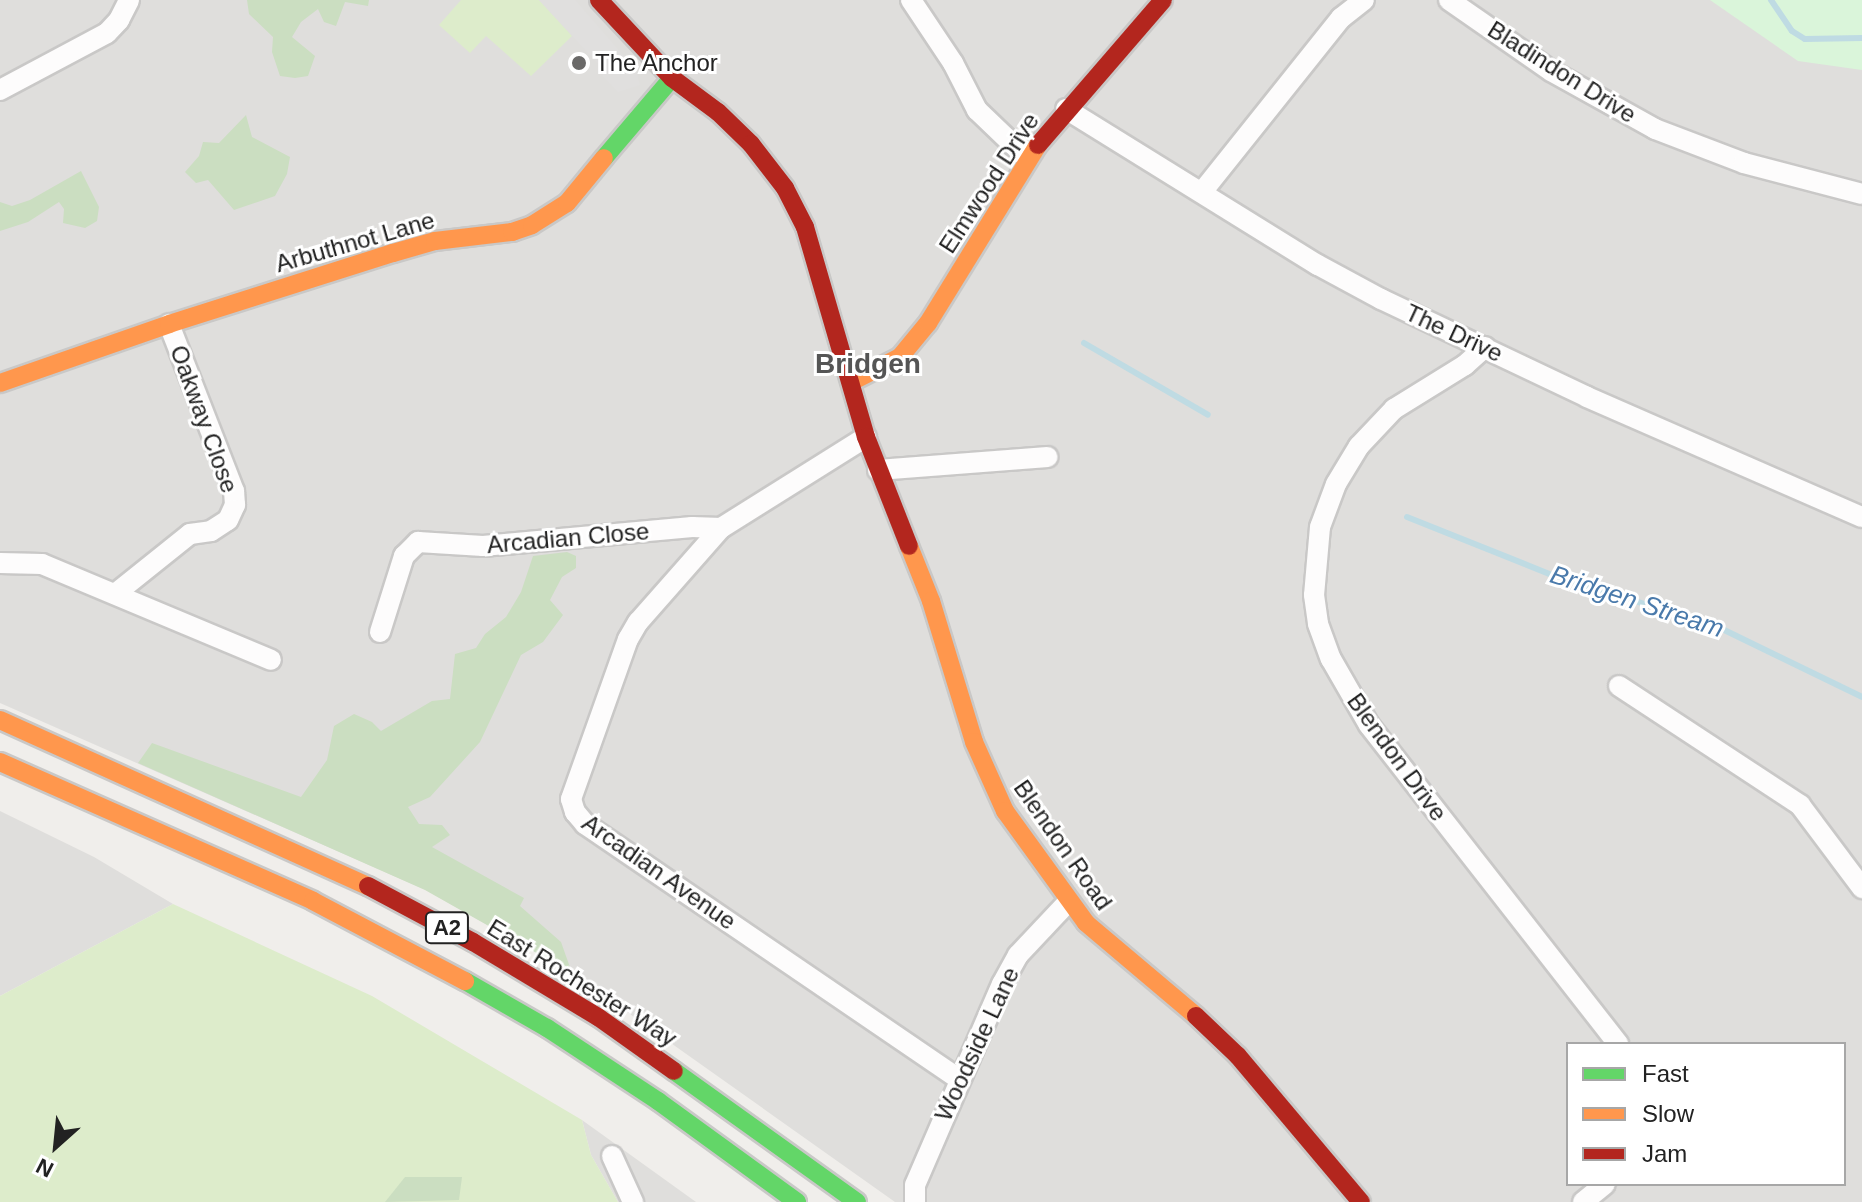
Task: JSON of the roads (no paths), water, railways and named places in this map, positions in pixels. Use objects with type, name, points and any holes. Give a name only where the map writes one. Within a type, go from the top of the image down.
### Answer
[{"type":"main road","name":"Blendon Road","points":[[599,0],[672,78],[718,112],[751,144],[785,188],[805,227],[866,437],[931,601],[989,780],[1005,811],[1086,923],[1194,1014],[1238,1056],[1361,1202]]},
{"type":"main road","name":"Elmwood Drive","points":[[851,382],[900,357],[928,323],[1027,158],[1066,109],[1163,0]]},
{"type":"main road","name":"Arbuthnot Lane","points":[[0,383],[169,324],[435,241],[512,232],[532,225],[567,203],[672,78]]},
{"type":"main road","name":"East Rochester Way","points":[[0,720],[354,878],[473,942],[598,1017],[857,1202]]},
{"type":"main road","name":"A2","points":[[0,762],[313,901],[433,962],[547,1028],[646,1093],[797,1202]]},
{"type":"street","points":[[0,90],[107,33],[119,20],[129,0]]},
{"type":"street","points":[[911,0],[953,63],[977,110],[1027,158]]},
{"type":"street","points":[[1202,192],[1341,18],[1364,0]]},
{"type":"street","name":"Bladindon Drive","points":[[1449,0],[1551,71],[1655,129],[1744,163],[1862,194]]},
{"type":"street","name":"The Drive","points":[[1066,109],[1335,275],[1587,397],[1862,517]]},
{"type":"street","name":"Oakway Close","points":[[115,594],[190,534],[211,531],[228,520],[235,505],[234,491],[169,324]]},
{"type":"street","name":"Blendon Drive","points":[[1485,347],[1465,365],[1394,409],[1359,446],[1336,484],[1320,527],[1314,595],[1318,624],[1331,659],[1369,725],[1616,1042]]},
{"type":"street","name":"Arcadian Avenue","points":[[866,437],[721,528],[638,622],[628,639],[576,776],[571,799],[575,812],[585,824],[958,1078]]},
{"type":"street","points":[[878,470],[1048,457]]},
{"type":"street","name":"Arcadian Close","points":[[380,632],[404,556],[418,542],[483,546],[692,527],[721,528]]},
{"type":"street","points":[[0,563],[42,564],[271,660]]},
{"type":"street","points":[[1619,686],[1800,805],[1862,888]]},
{"type":"street","name":"Woodside Lane","points":[[915,1202],[915,1185],[958,1078],[1018,955],[1068,902]]},
{"type":"street","points":[[612,1156],[633,1202]]},
{"type":"street","points":[[1583,1202],[1603,1186]]},
{"type":"waterway","points":[[1771,0],[1792,31],[1805,39],[1862,38]]},
{"type":"waterway","name":"Bridgen Stream","points":[[1084,343],[1208,415]]},
{"type":"waterway","name":"Bridgen Stream","points":[[1407,517],[1557,577],[1716,626],[1862,697]]},
{"type":"place","name":"The Anchor","points":[[579,63]]},
{"type":"district","name":"Bridgen","points":[[868,364]]}]
